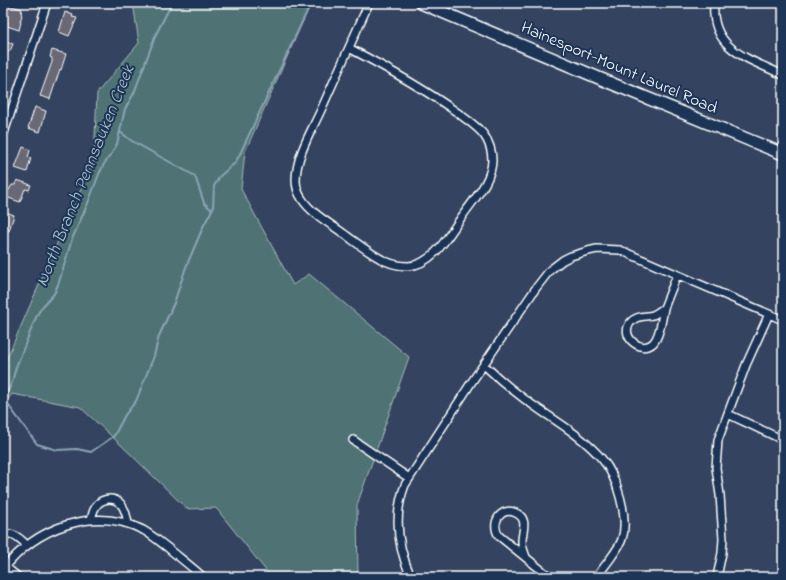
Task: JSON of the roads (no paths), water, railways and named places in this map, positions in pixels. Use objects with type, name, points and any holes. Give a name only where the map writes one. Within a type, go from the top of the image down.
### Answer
[{"type":"main road","name":"Hainesport-Mount Laurel Road","points":[[421,3],[783,154]]},
{"type":"street","points":[[3,136],[47,3]]},
{"type":"street","points":[[349,48],[402,76],[451,109],[480,131],[488,142],[491,151],[491,170],[482,188],[438,249],[432,255],[416,265],[400,266],[392,264],[376,256],[316,213],[302,199],[296,182],[299,162],[349,48],[369,3]]},
{"type":"street","points":[[714,3],[714,18],[723,39],[730,48],[748,60],[783,75]]},
{"type":"street","points":[[411,577],[406,567],[400,545],[397,525],[399,503],[403,489],[484,365],[545,276],[557,263],[571,256],[597,249],[617,249],[783,320]]},
{"type":"street","points":[[664,308],[653,315],[638,316],[630,322],[628,336],[634,344],[644,347],[654,342],[657,338],[664,308],[677,275]]},
{"type":"street","points":[[717,577],[723,539],[716,475],[718,440],[746,365],[769,314]]},
{"type":"street","points":[[484,365],[544,413],[586,442],[607,466],[623,504],[623,533],[622,541],[596,577]]},
{"type":"street","points":[[728,414],[783,440]]},
{"type":"street","points":[[353,440],[409,478]]},
{"type":"street","points":[[91,520],[94,508],[104,500],[110,499],[120,503],[125,512],[128,524]]},
{"type":"street","points":[[526,557],[522,543],[525,528],[522,518],[515,512],[505,512],[497,518],[495,523],[496,532],[499,536],[550,577]]},
{"type":"street","points":[[18,577],[4,567],[27,545],[41,536],[59,528],[78,522],[106,519],[128,524],[144,531],[203,577]]},
{"type":"street","points":[[3,534],[12,534],[27,545]]},
{"type":"waterway","name":"North Branch Pennsauken Creek","points":[[3,402],[37,315],[54,294],[72,239],[99,174],[117,144],[125,109],[134,93],[156,34],[172,3]]},
{"type":"waterway","points":[[3,401],[9,406],[37,444],[57,450],[77,449],[91,452],[114,436],[125,415],[136,401],[154,356],[159,336],[174,303],[186,267],[213,208],[214,186],[220,176],[235,163],[239,156],[311,3]]},
{"type":"waterway","points":[[120,132],[132,141],[195,176],[204,203],[212,210]]}]
